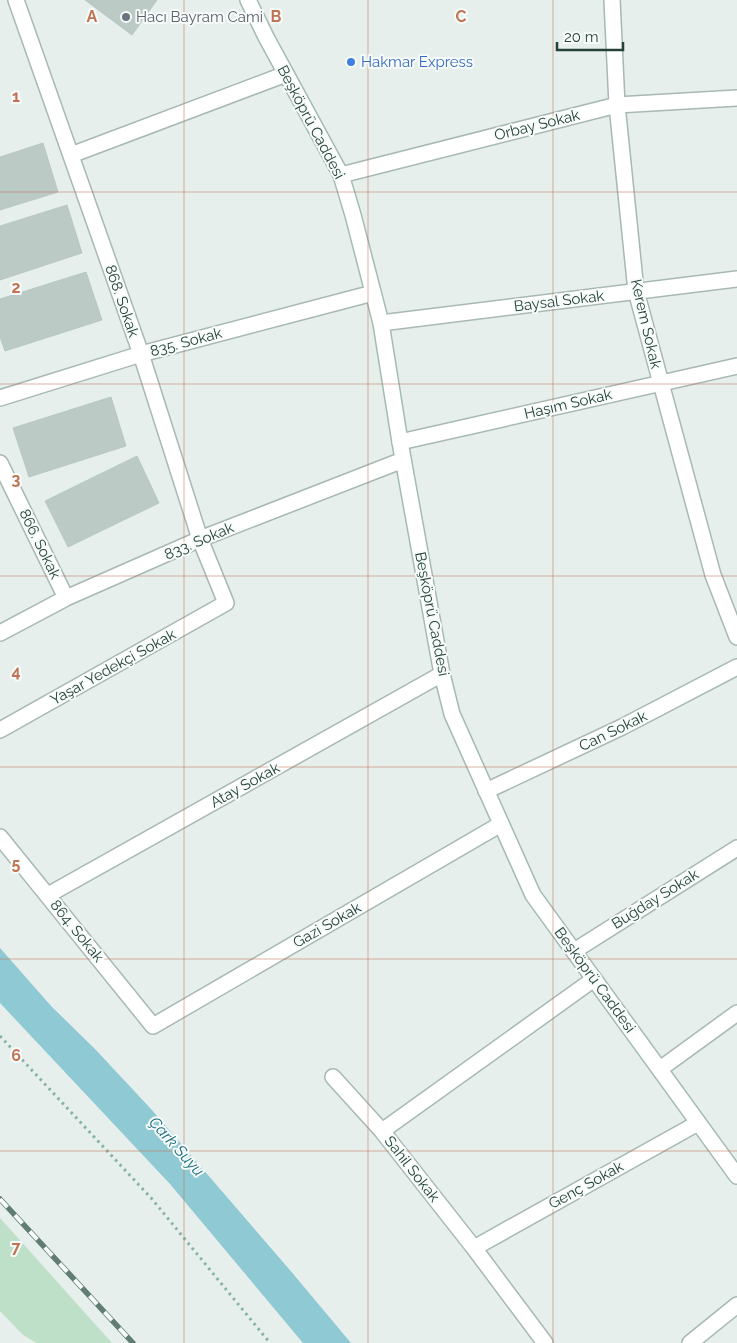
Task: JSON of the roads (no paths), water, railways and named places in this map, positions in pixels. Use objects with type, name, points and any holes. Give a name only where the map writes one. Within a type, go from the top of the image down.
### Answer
[{"type":"street","name":"868. Sokak","points":[[16,0],[141,354],[200,539],[226,603]]},
{"type":"street","name":"Beşköprü Caddesi","points":[[248,0],[341,175],[381,324],[403,460],[442,674],[452,714],[533,895],[737,1176]]},
{"type":"street","name":"Kerem Sokak","points":[[612,0],[617,105],[636,291],[713,575],[737,637]]},
{"type":"street","points":[[71,155],[286,74]]},
{"type":"street","name":"Orbay Sokak","points":[[341,175],[617,105],[737,98]]},
{"type":"street","name":"Baysal Sokak","points":[[381,324],[737,278]]},
{"type":"street","name":"835. Sokak","points":[[0,398],[141,354],[373,293]]},
{"type":"street","name":"Haşım Sokak","points":[[400,442],[737,366]]},
{"type":"street","name":"833. Sokak","points":[[0,633],[66,598],[200,539],[403,460]]},
{"type":"street","name":"866. Sokak","points":[[0,463],[66,598]]},
{"type":"street","name":"Yaşar Yedekçi Sokak","points":[[0,730],[226,603]]},
{"type":"street","name":"Can Sokak","points":[[486,791],[622,727],[737,667]]},
{"type":"street","name":"Atay Sokak","points":[[48,895],[442,674]]},
{"type":"street","name":"Gazi Sokak","points":[[153,1026],[501,824]]},
{"type":"street","name":"864. Sokak","points":[[0,837],[153,1026]]},
{"type":"street","name":"Buğday Sokak","points":[[574,951],[737,848]]},
{"type":"street","name":"Sahil Sokak","points":[[545,1343],[474,1248],[382,1131],[594,979]]},
{"type":"street","points":[[660,1069],[737,1014]]},
{"type":"street","points":[[334,1077],[382,1131]]},
{"type":"street","name":"Genç Sokak","points":[[474,1248],[698,1122]]},
{"type":"street","points":[[690,1343],[737,1305]]},
{"type":"water","name":"Çark Suyu","points":[[0,948],[52,1007],[95,1049],[151,1109],[351,1343],[303,1343],[170,1184],[0,1003]]},
{"type":"railway","points":[[0,1199],[133,1343]]},
{"type":"place","name":"Hacı Bayram Cami","points":[[126,17]]},
{"type":"place","name":"Hakmar Express","points":[[351,62]]}]
